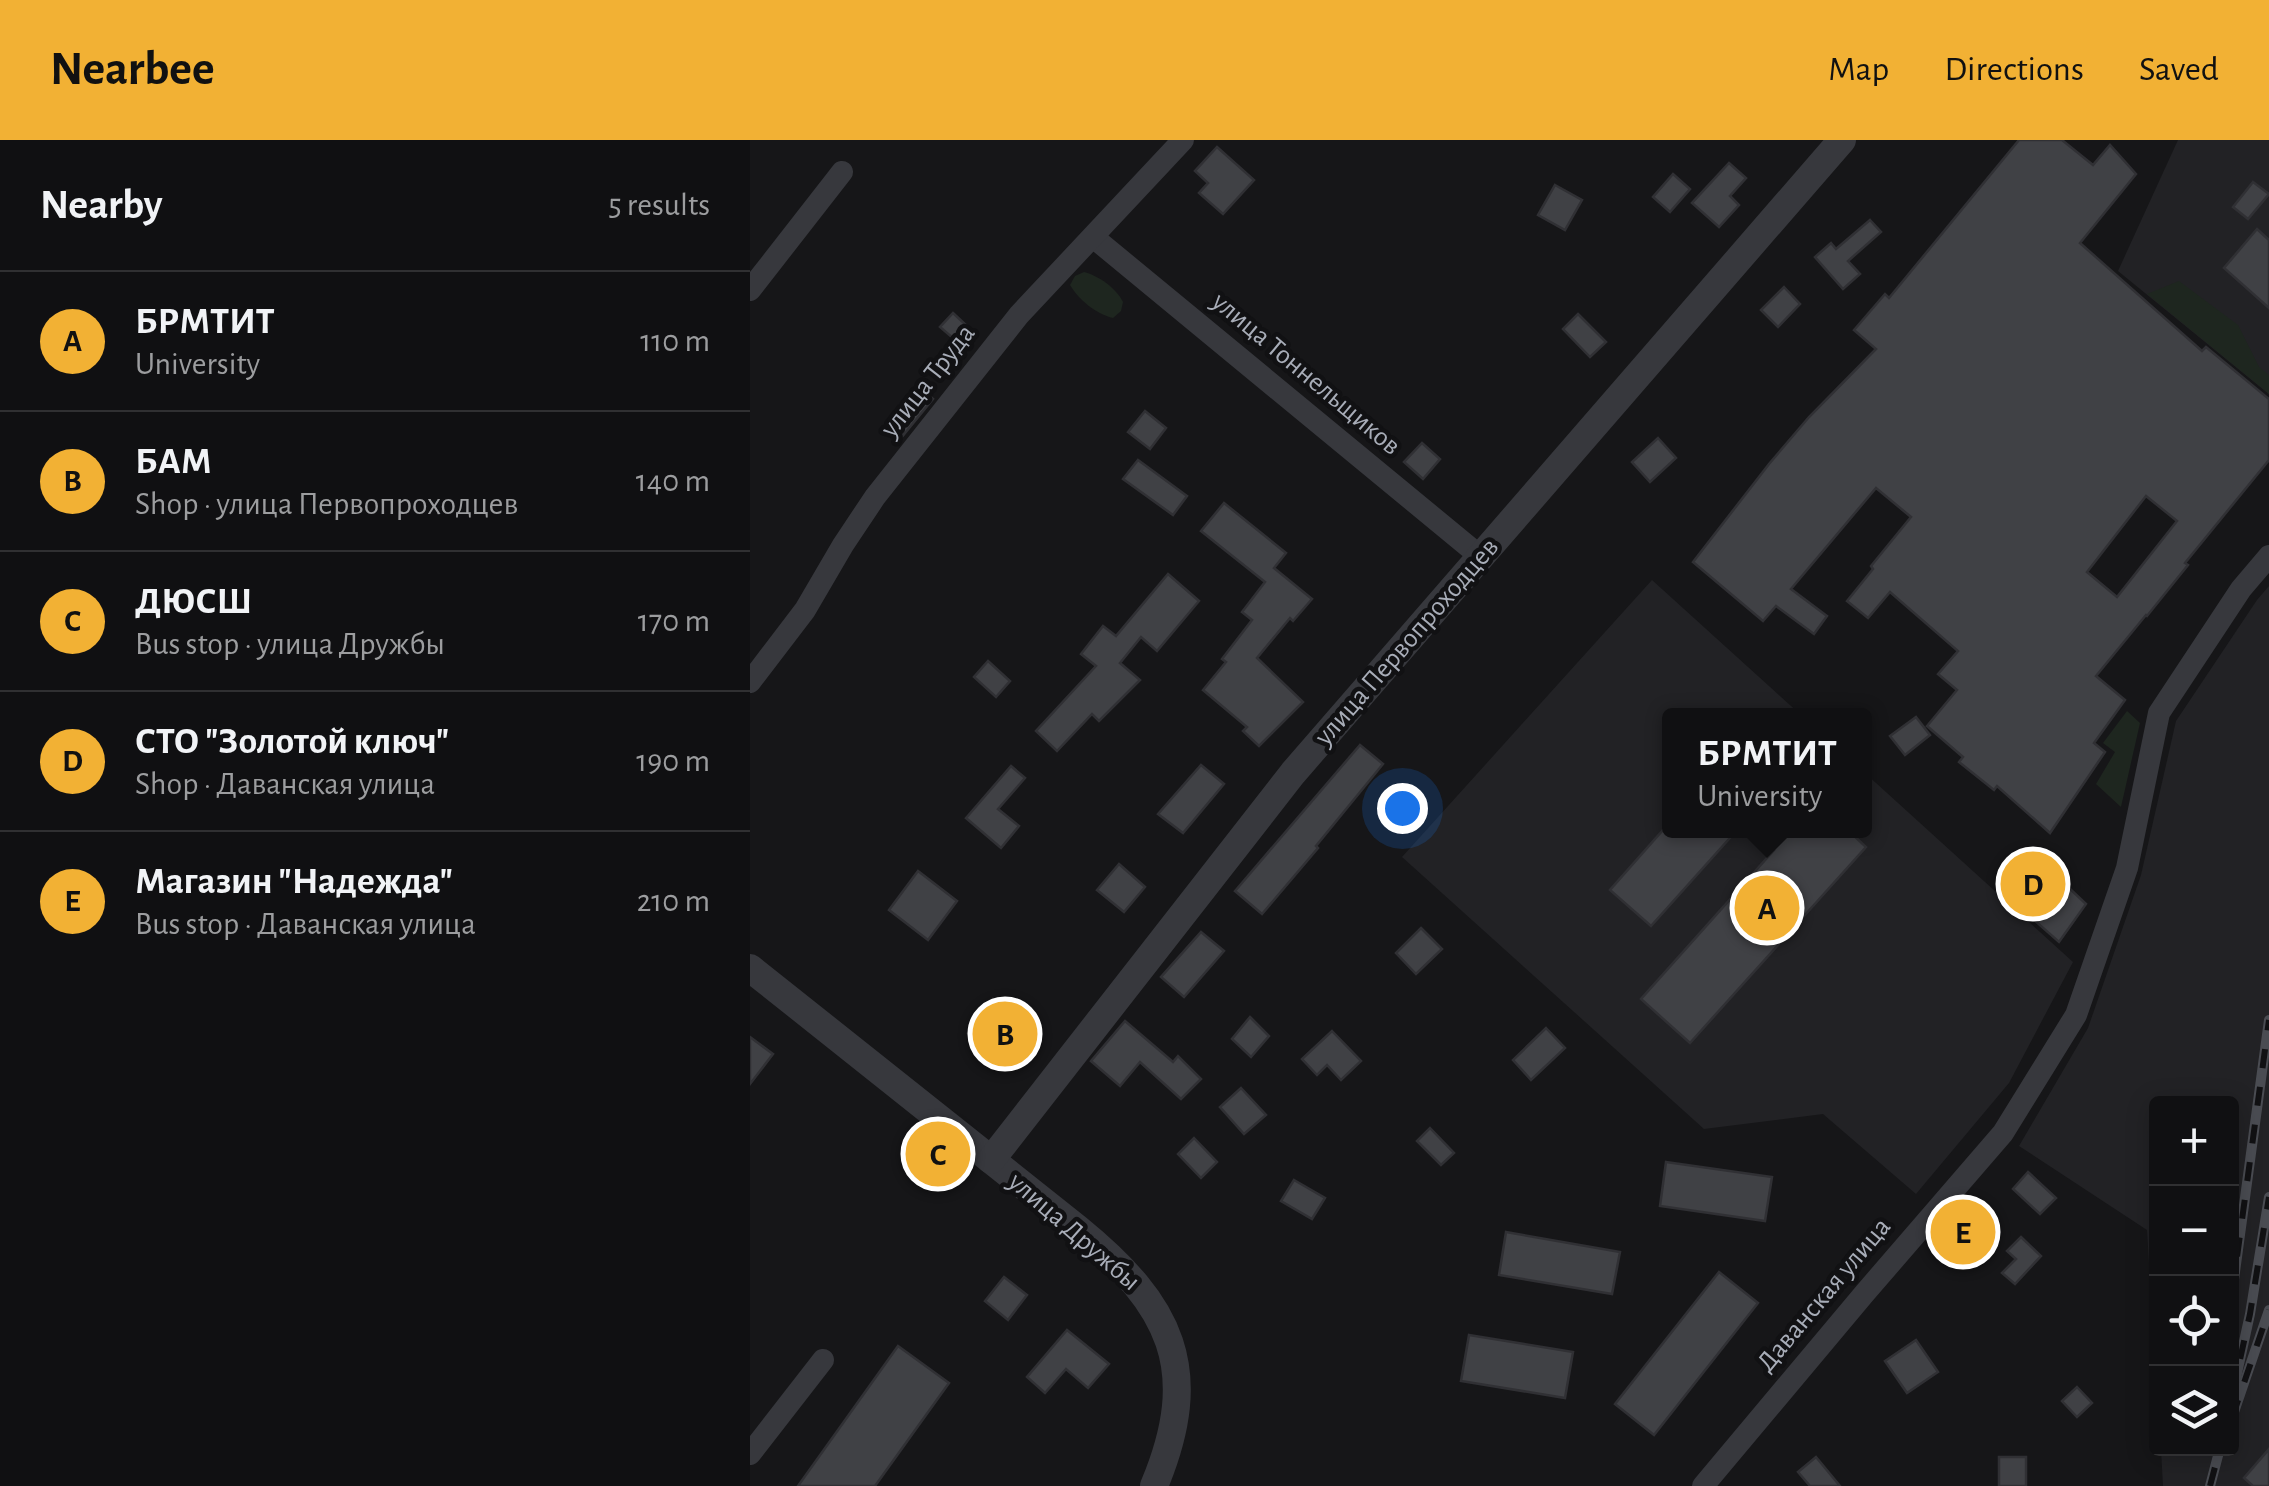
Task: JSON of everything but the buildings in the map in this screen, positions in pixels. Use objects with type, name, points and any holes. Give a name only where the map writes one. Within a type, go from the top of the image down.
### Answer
[{"type":"street","name":"улица Труда","points":[[750,682],[805,610],[842,545],[885,484],[1019,314],[1182,140]]},
{"type":"street","name":"улица Первопроходцев","points":[[991,1160],[1294,773],[1842,140]]},
{"type":"street","points":[[750,290],[842,172]]},
{"type":"street","name":"улица Тоннельщиков","points":[[1093,237],[1481,557]]},
{"type":"street","name":"Даванская улица","points":[[1703,1486],[2003,1133],[2076,1015],[2127,868],[2159,713],[2241,589],[2269,556]]},
{"type":"street","name":"улица Дружбы","points":[[750,968],[1095,1243],[1131,1276],[1154,1306],[1175,1362],[1174,1430],[1154,1486]]},
{"type":"street","points":[[750,1454],[823,1360]]},
{"type":"shaded area","points":[[2178,140],[2269,140],[2269,394],[2118,271]]},
{"type":"shaded area","points":[[1084,272],[1106,283],[1120,297],[1121,311],[1113,318],[1088,306],[1070,285],[1075,276]]},
{"type":"shaded area","points":[[2179,281],[2238,325],[2259,367],[2269,375],[2269,394],[2147,294]]},
{"type":"shaded area","points":[[1652,580],[1793,708],[1662,708],[1662,838],[1872,838],[1872,779],[2073,962],[2009,1083],[1916,1194],[1823,1114],[1704,1129],[1402,857]]},
{"type":"shaded area","points":[[2269,586],[2269,1486],[2163,1486],[2161,1456],[2239,1456],[2239,1096],[2149,1096],[2149,1264],[2147,1230],[2019,1146],[2088,1028],[2141,875],[2176,721]]},
{"type":"shaded area","points":[[2127,711],[2140,723],[2121,807],[2096,784],[2115,752],[2103,743]]},
{"type":"railway","points":[[2234,1276],[2269,1020]]},
{"type":"railway","points":[[2239,1366],[2269,1197]]},
{"type":"railway","points":[[2239,1398],[2269,1310]]},
{"type":"railway","points":[[2210,1486],[2218,1456]]},
{"type":"place","name":"СТО \"Золотой ключ\"","points":[[2033,884]]},
{"type":"place","name":"БРМТИТ","points":[[1767,908]]},
{"type":"place","name":"БАМ","points":[[1005,1034]]},
{"type":"place","name":"ДЮСШ","points":[[938,1154]]},
{"type":"place","name":"Магазин \"Надежда\"","points":[[1963,1232]]}]
